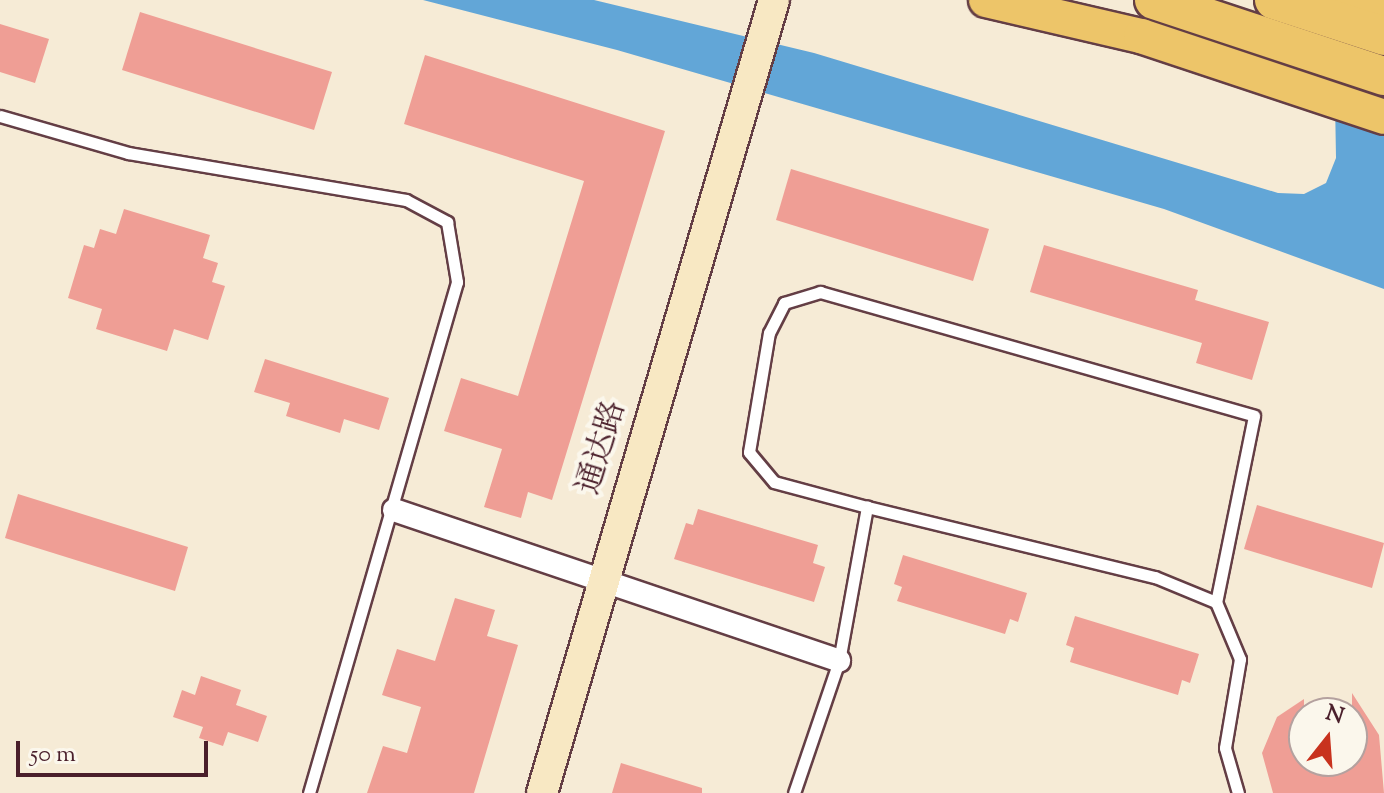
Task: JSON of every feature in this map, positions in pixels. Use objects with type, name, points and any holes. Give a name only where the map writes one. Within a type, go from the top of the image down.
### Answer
[{"type":"highway","points":[[1154,0],[1384,76]]},
{"type":"highway","points":[[1274,0],[1384,36]]},
{"type":"main road","points":[[986,0],[1141,36],[1384,117]]},
{"type":"main road","points":[[1340,1],[1384,16]]},
{"type":"street","name":"通达路","points":[[542,793],[602,577],[771,8]]},
{"type":"street","points":[[394,510],[602,577],[839,661]]},
{"type":"lane","points":[[0,116],[128,153],[406,200],[447,222],[457,282],[394,510],[309,793]]},
{"type":"lane","points":[[1216,602],[1155,577],[774,482],[749,452],[769,333],[784,303],[820,292],[1254,416],[1216,602],[1240,659],[1225,748],[1238,793]]},
{"type":"lane","points":[[794,793],[839,661],[867,507]]},
{"type":"water","points":[[423,0],[594,0],[814,53],[1278,193],[1304,194],[1326,183],[1336,158],[1334,43],[1384,0],[1384,289],[1164,209],[617,50]]},
{"type":"building","points":[[140,12],[332,72],[314,130],[122,70]]},
{"type":"building","points":[[0,24],[49,39],[35,83],[0,72]]},
{"type":"building","points":[[425,55],[665,131],[552,500],[528,492],[521,518],[484,507],[502,449],[444,431],[461,378],[518,396],[584,181],[404,124]]},
{"type":"building","points":[[791,169],[989,229],[973,281],[776,220]]},
{"type":"building","points":[[124,209],[210,235],[203,258],[218,263],[212,282],[225,286],[208,340],[174,329],[167,351],[96,329],[102,309],[68,298],[84,245],[94,248],[100,229],[116,234]]},
{"type":"building","points":[[1044,245],[1198,290],[1195,300],[1269,322],[1252,380],[1196,363],[1202,343],[1030,292]]},
{"type":"building","points":[[265,359],[389,398],[379,430],[344,419],[340,433],[286,416],[290,403],[254,392]]},
{"type":"building","points":[[18,494],[188,547],[175,591],[5,538]]},
{"type":"building","points":[[1257,505],[1384,543],[1372,588],[1244,549]]},
{"type":"building","points":[[698,509],[818,545],[813,563],[825,567],[814,602],[674,559],[686,523],[693,525]]},
{"type":"building","points":[[903,555],[1027,593],[1018,622],[1010,619],[1005,634],[897,601],[902,587],[894,584]]},
{"type":"building","points":[[455,598],[495,610],[487,636],[518,645],[474,793],[367,793],[383,746],[407,753],[421,707],[382,695],[397,649],[435,661]]},
{"type":"building","points":[[1075,616],[1199,654],[1190,683],[1182,680],[1178,695],[1070,662],[1074,648],[1066,645]]},
{"type":"building","points":[[201,676],[241,690],[236,705],[267,716],[258,742],[228,732],[223,746],[199,738],[203,727],[173,717],[182,690],[195,695]]},
{"type":"building","points":[[1288,710],[1288,777],[1368,777],[1368,718],[1379,735],[1384,793],[1273,793],[1262,753],[1277,717]]},
{"type":"building","points":[[621,763],[702,788],[702,793],[612,793]]}]
